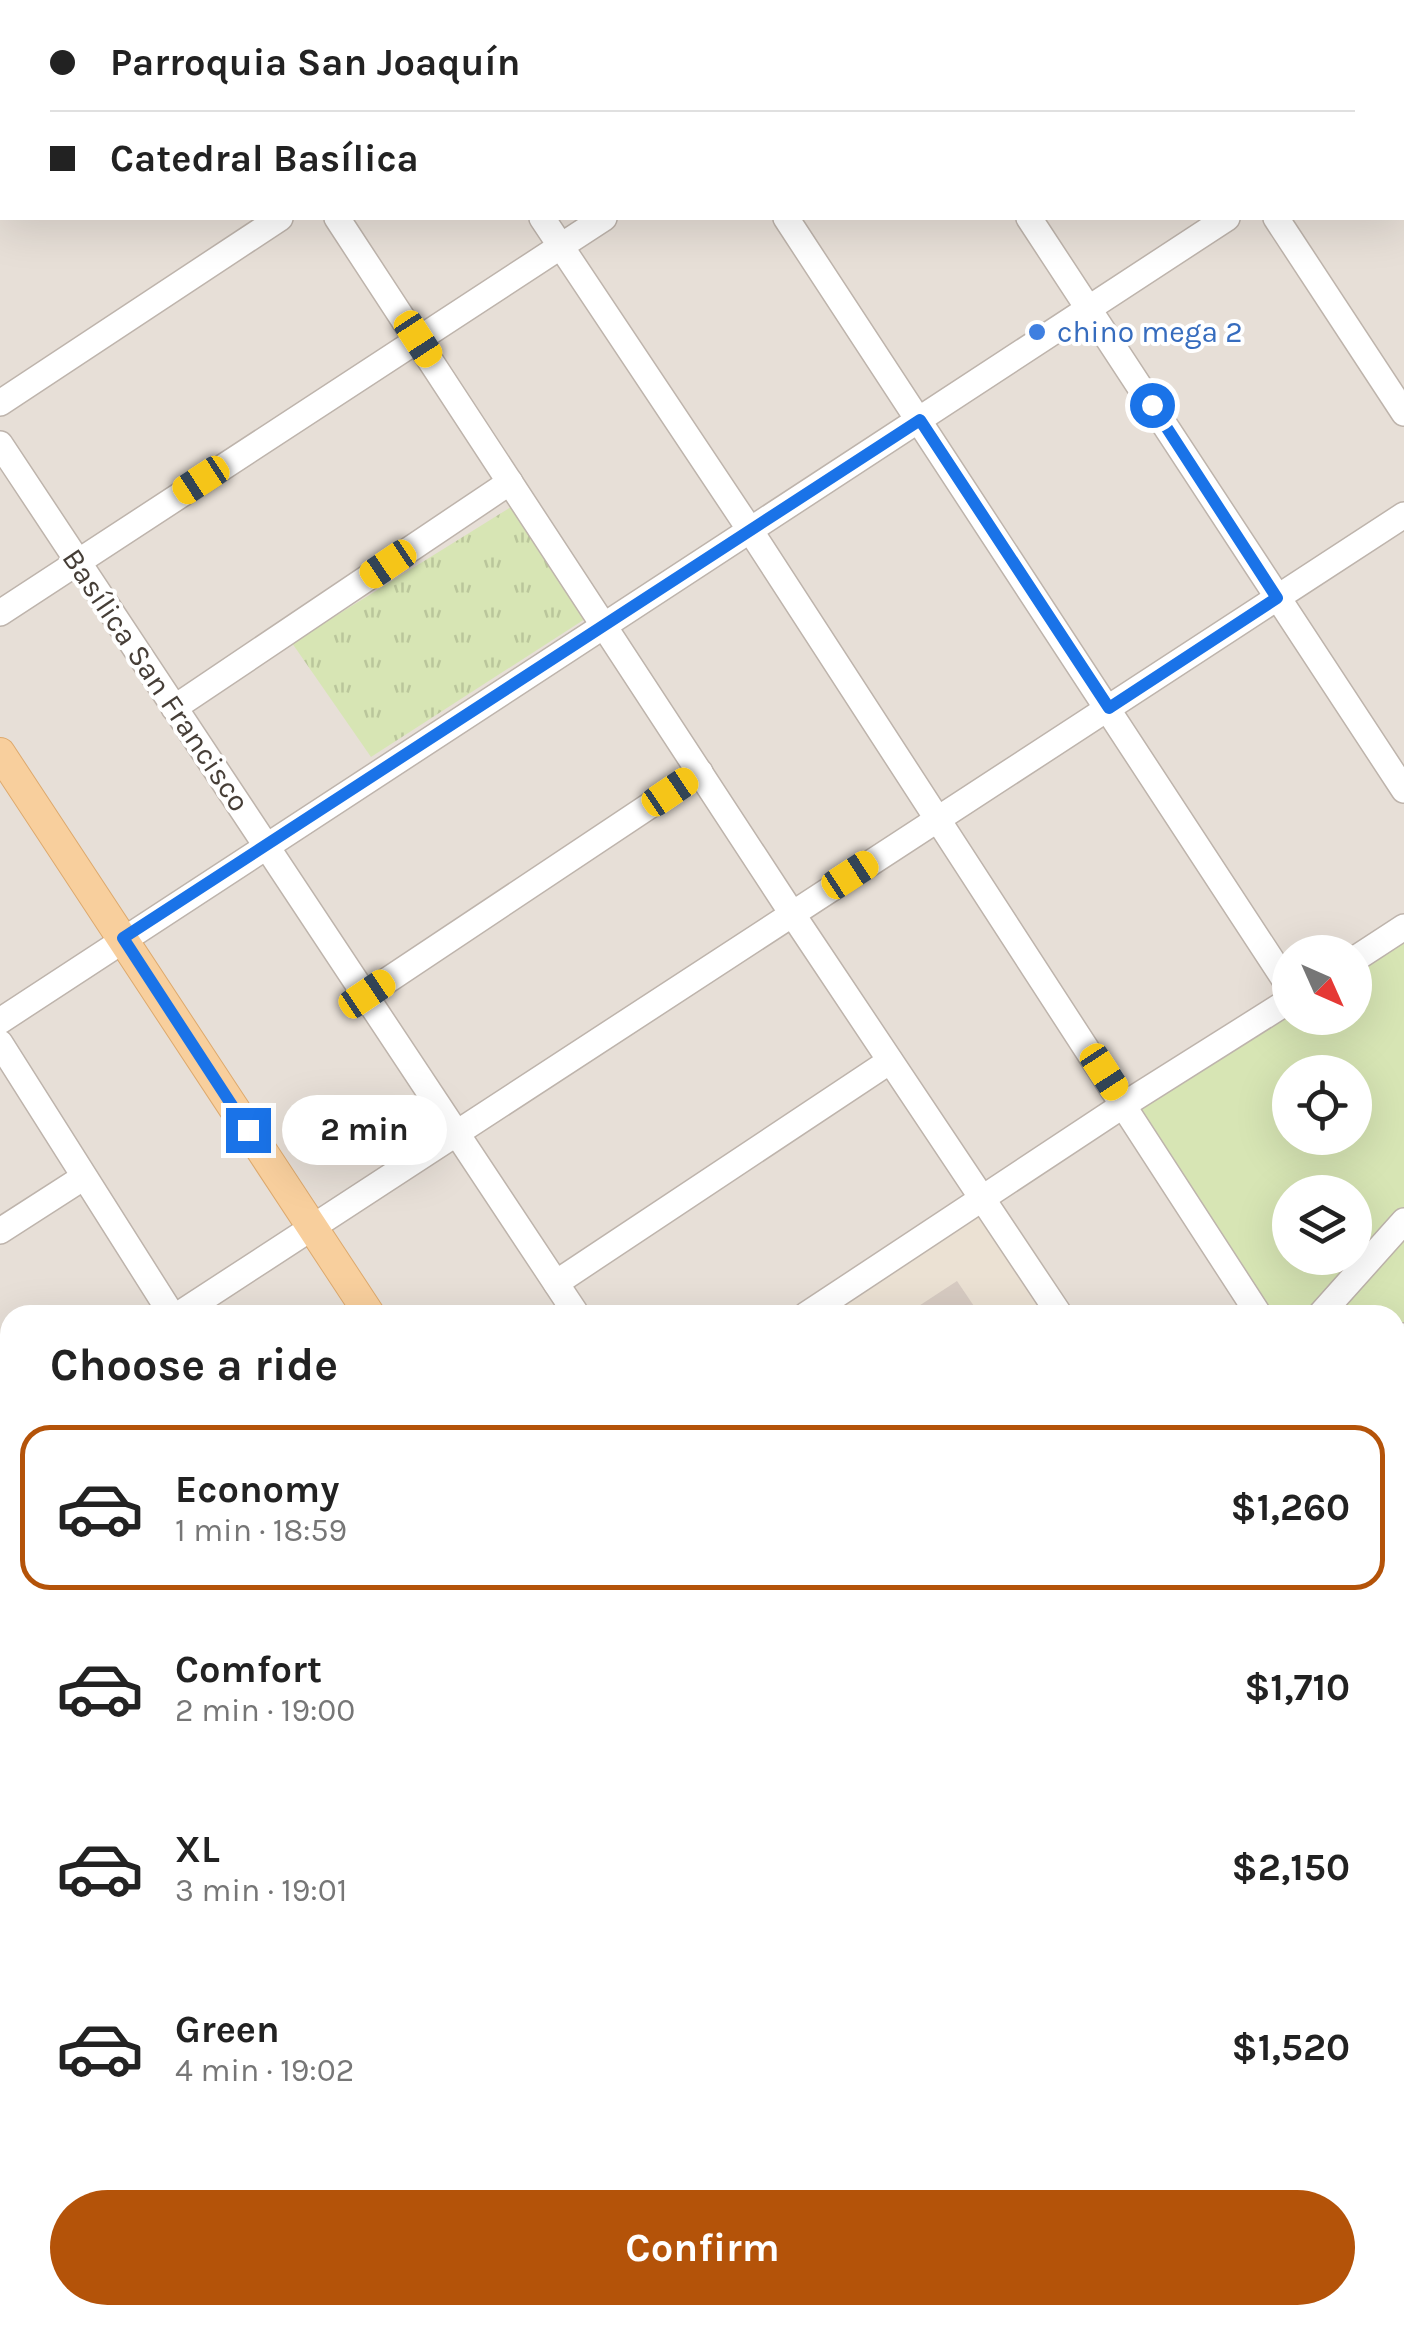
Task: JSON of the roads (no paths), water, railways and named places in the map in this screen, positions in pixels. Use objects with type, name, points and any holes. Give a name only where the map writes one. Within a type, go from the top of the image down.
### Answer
[{"type":"main road","points":[[0,753],[363,1305]]},
{"type":"street","points":[[0,403],[277,220]]},
{"type":"street","points":[[338,220],[1053,1305]]},
{"type":"street","points":[[543,220],[750,530],[1254,1305]]},
{"type":"street","points":[[0,613],[601,220]]},
{"type":"street","points":[[787,220],[1272,960]]},
{"type":"street","points":[[1030,220],[1404,790]]},
{"type":"street","points":[[0,1022],[1224,220]]},
{"type":"street","points":[[1277,220],[1404,413]]},
{"type":"street","name":"Basílica San Francisco","points":[[0,444],[571,1305]]},
{"type":"street","points":[[174,708],[510,482]]},
{"type":"street","points":[[190,1305],[1404,514]]},
{"type":"street","points":[[367,994],[700,772]]},
{"type":"street","points":[[1372,947],[1404,927]]},
{"type":"street","points":[[821,1305],[1124,1104],[1272,1011]]},
{"type":"street","points":[[0,1042],[168,1305]]},
{"type":"street","points":[[556,1283],[890,1062]]},
{"type":"street","points":[[0,1231],[84,1177]]},
{"type":"street","points":[[1329,1305],[1404,1221]]},
{"type":"place","name":"chino mega 2","points":[[1037,332]]}]
